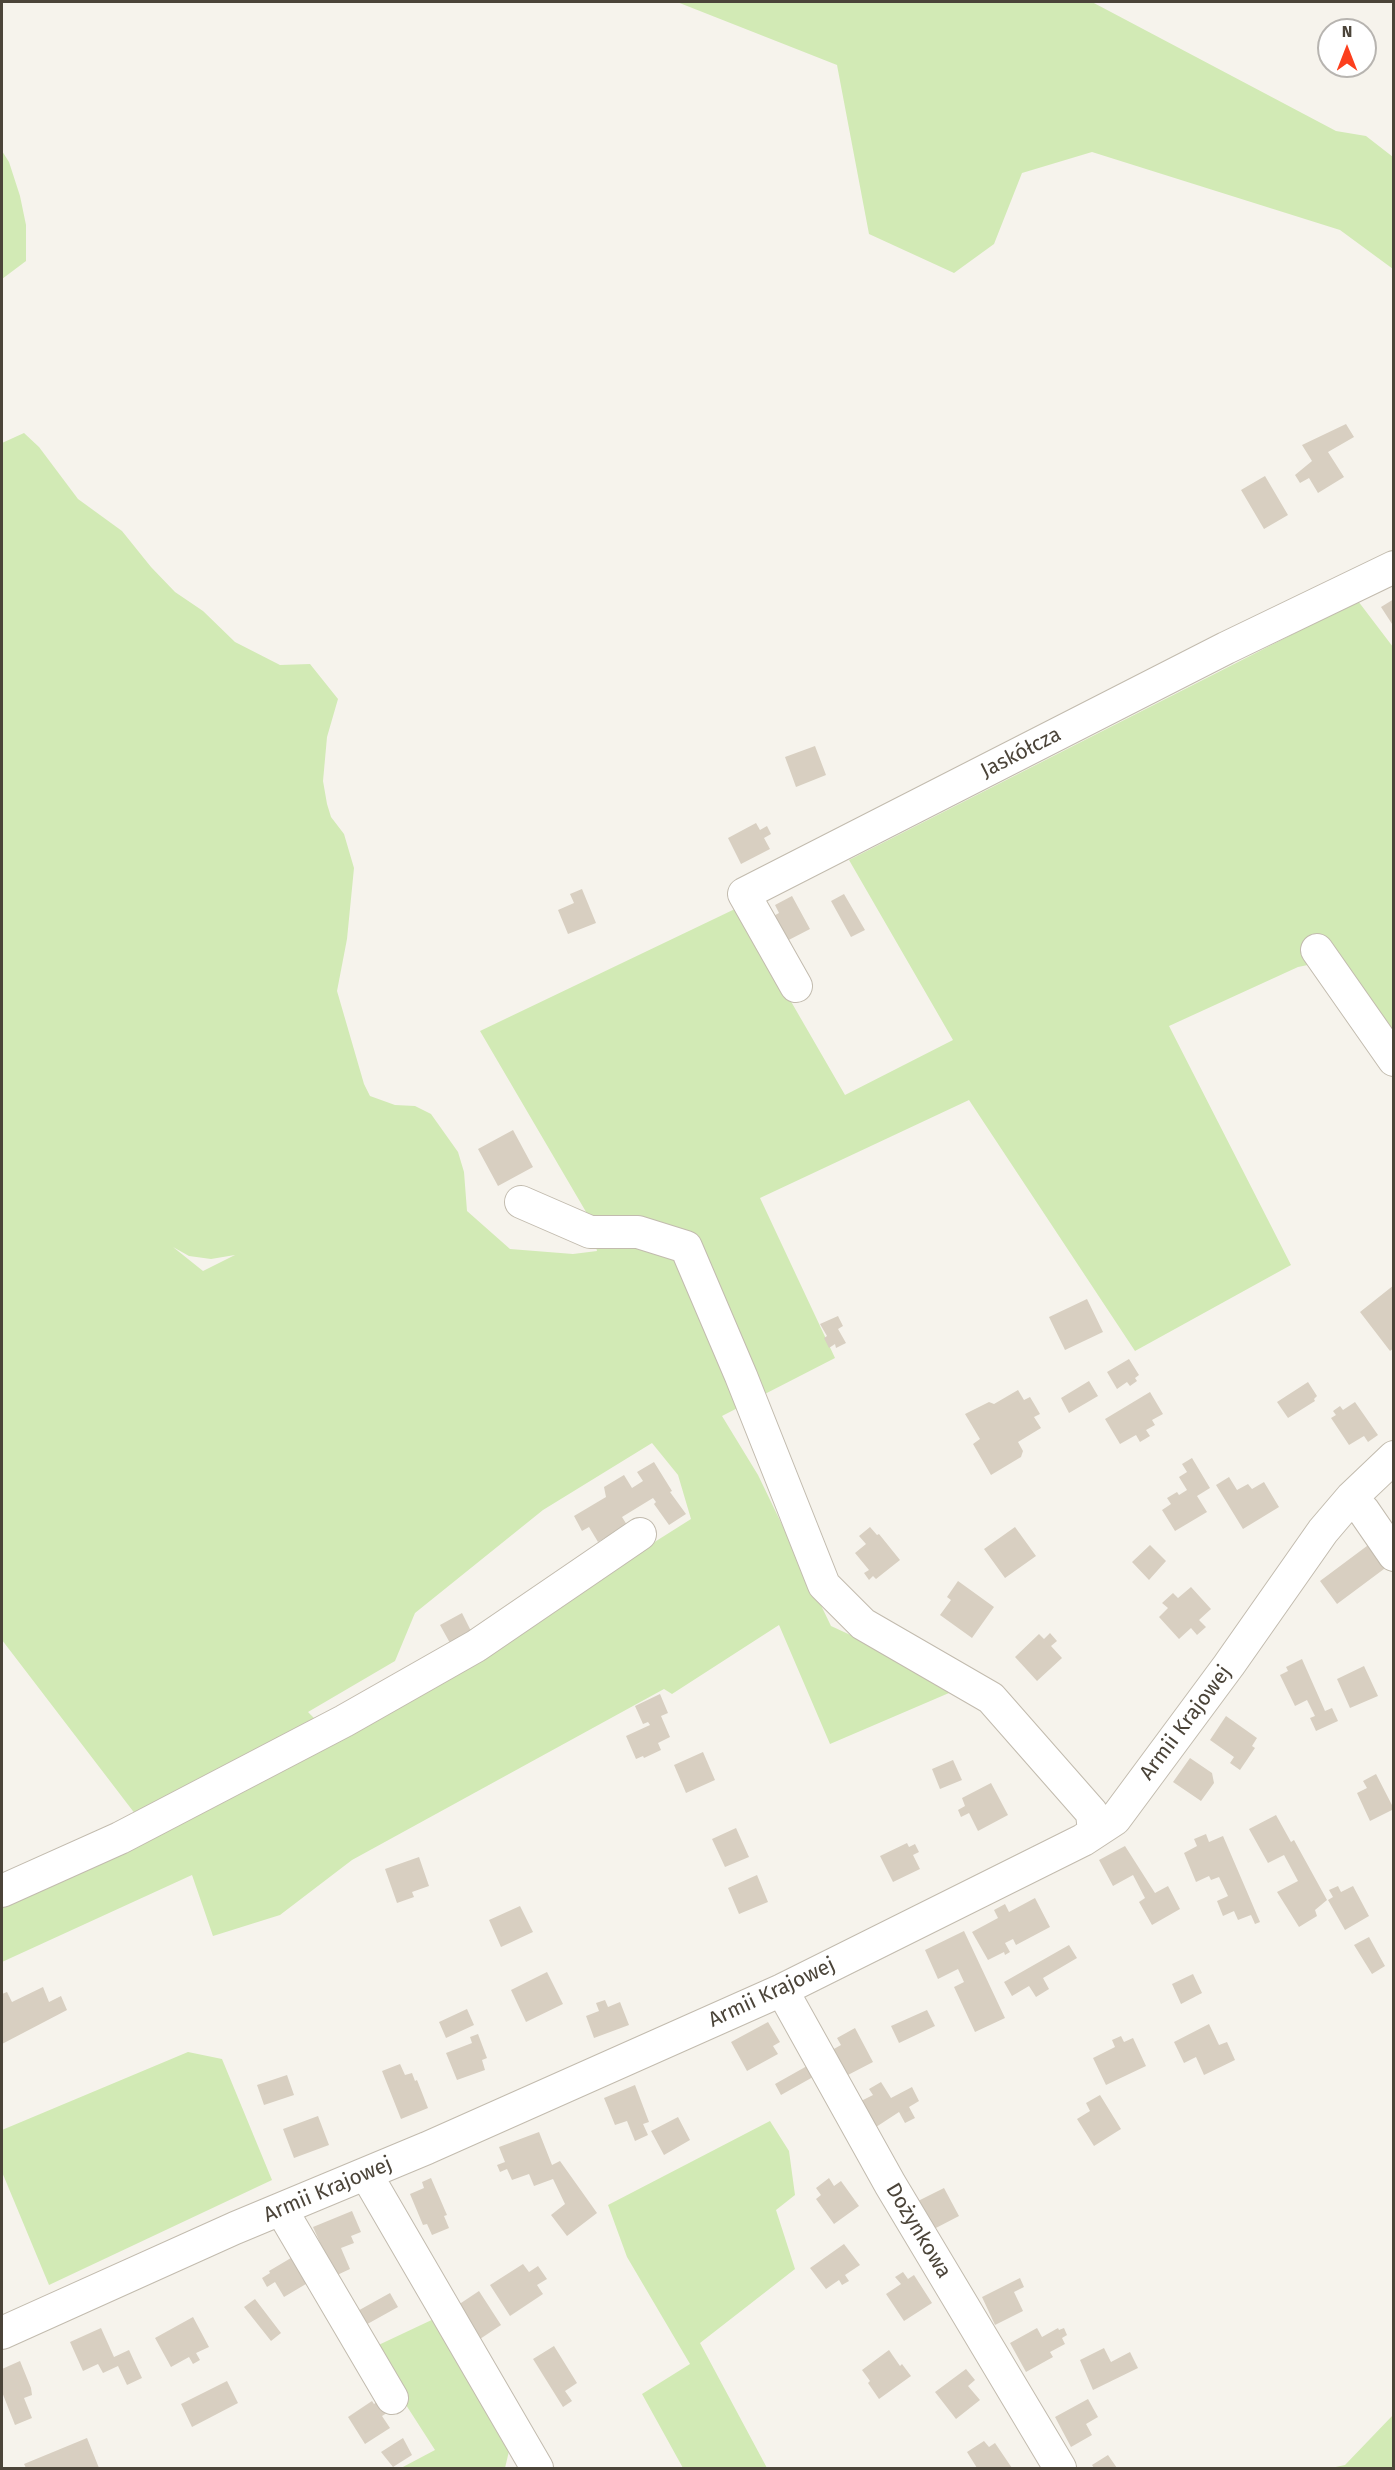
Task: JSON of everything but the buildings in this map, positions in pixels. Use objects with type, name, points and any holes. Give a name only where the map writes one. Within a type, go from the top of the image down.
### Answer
[{"type":"street","name":"Jaskółcza","points":[[796,986],[744,894],[1226,648],[1394,567]]},
{"type":"street","points":[[1317,950],[1394,1060]]},
{"type":"street","points":[[521,1202],[590,1232],[638,1232],[686,1247],[741,1376],[824,1585],[863,1624],[991,1698],[1092,1813],[1094,1832]]},
{"type":"street","name":"Armii Krajowej","points":[[2,2333],[782,1990],[1094,1832],[1115,1819],[1229,1665],[1323,1531],[1348,1502],[1394,1457]]},
{"type":"street","points":[[1348,1502],[1363,1510],[1394,1555]]},
{"type":"street","points":[[2,1891],[120,1838],[354,1715],[476,1646],[640,1534]]},
{"type":"street","name":"Dożynkowa","points":[[782,1990],[890,2184],[1060,2469]]},
{"type":"street","points":[[366,2174],[537,2469]]},
{"type":"street","points":[[281,2210],[392,2398]]},
{"type":"green space","points":[[677,2],[1092,2],[1336,131],[1366,136],[1393,157],[1393,269],[1340,230],[1092,152],[1022,173],[994,244],[954,273],[869,234],[837,65]]},
{"type":"green space","points":[[2,151],[9,162],[20,196],[26,225],[26,261],[2,279]]},
{"type":"green space","points":[[24,433],[39,447],[78,499],[122,531],[175,592],[203,611],[235,642],[280,665],[310,664],[338,699],[327,737],[323,781],[331,817],[344,834],[354,868],[347,939],[337,991],[364,1084],[370,1096],[395,1105],[415,1106],[431,1114],[458,1152],[464,1172],[467,1211],[510,1249],[573,1254],[597,1251],[589,1217],[480,1031],[737,908],[845,1095],[953,1040],[849,860],[1358,601],[1393,647],[1393,1047],[1332,960],[1298,967],[1169,1026],[1291,1265],[1135,1351],[969,1100],[760,1198],[835,1358],[722,1416],[758,1475],[831,1626],[963,1687],[830,1744],[779,1625],[672,1694],[664,1689],[352,1860],[280,1915],[213,1936],[192,1875],[2,1962],[2,1899],[577,1591],[691,1519],[678,1475],[652,1443],[543,1510],[415,1613],[395,1661],[308,1712],[319,1723],[139,1819],[2,1640],[2,443]],"holes":[[[173,1247],[189,1256],[211,1259],[235,1255],[203,1271]]]},
{"type":"green space","points":[[188,2052],[222,2059],[272,2180],[49,2285],[2,2172],[2,2130]]},
{"type":"green space","points":[[770,2121],[789,2151],[795,2195],[776,2210],[795,2269],[700,2343],[767,2468],[683,2468],[642,2394],[690,2364],[627,2257],[608,2205]]},
{"type":"green space","points":[[438,2317],[509,2451],[505,2468],[401,2468],[435,2450],[370,2349]]},
{"type":"green space","points":[[1393,2415],[1393,2468],[1331,2468],[1345,2465]]}]
